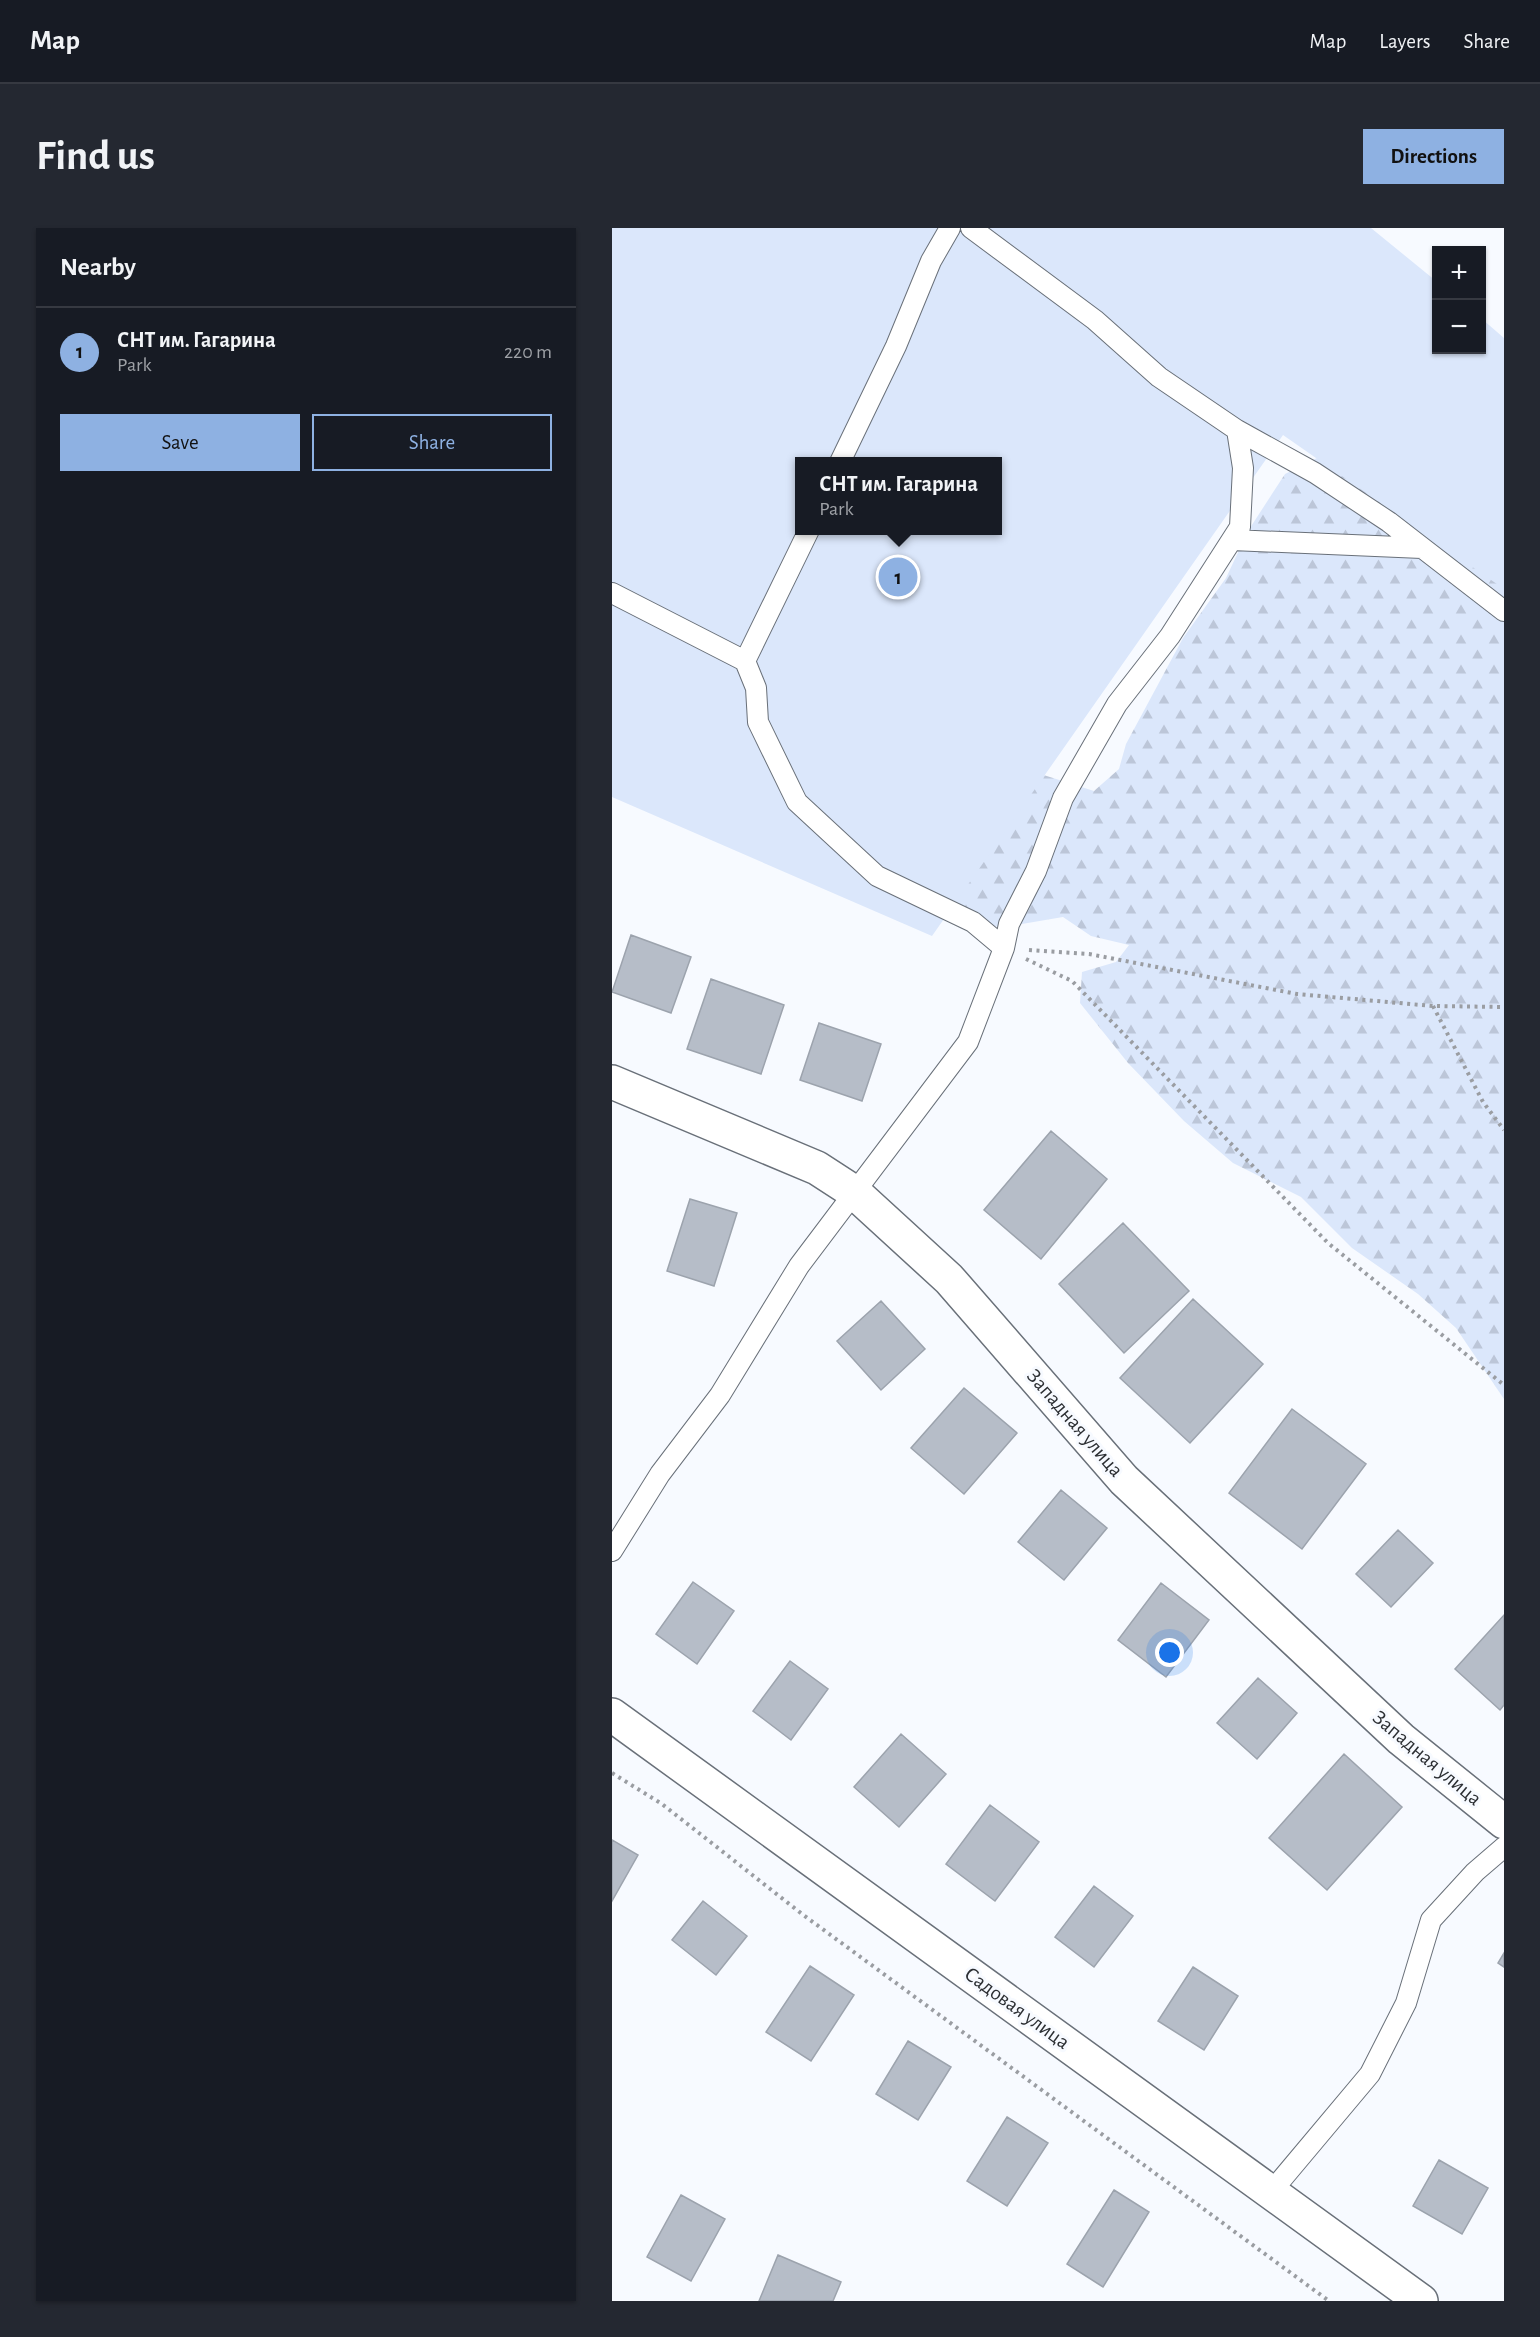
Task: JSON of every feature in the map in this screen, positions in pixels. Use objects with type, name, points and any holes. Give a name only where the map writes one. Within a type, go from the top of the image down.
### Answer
[{"type":"street","name":"Западная улица","points":[[612,1082],[817,1168],[854,1192],[949,1279],[1124,1480],[1401,1739],[1504,1822]]},
{"type":"street","name":"Садовая улица","points":[[612,1715],[1421,2301]]},
{"type":"lane","points":[[842,457],[896,346],[931,261],[950,228]]},
{"type":"lane","points":[[971,228],[1095,320],[1159,377],[1237,430],[1315,473],[1389,522],[1504,612]]},
{"type":"lane","points":[[612,1551],[660,1474],[720,1395],[799,1266],[968,1042],[1004,948],[1009,924],[1036,871],[1063,798],[1117,704],[1170,636],[1240,527],[1243,468],[1237,430]]},
{"type":"lane","points":[[745,661],[807,535]]},
{"type":"lane","points":[[1232,540],[1422,548]]},
{"type":"lane","points":[[612,593],[745,661],[756,688],[758,722],[797,802],[877,876],[973,922],[1004,948]]},
{"type":"lane","points":[[1271,2192],[1370,2074],[1406,2004],[1431,1920],[1475,1872],[1504,1847]]},
{"type":"path","points":[[1004,948],[1089,954],[1297,994],[1433,1006],[1504,1007]]},
{"type":"path","points":[[1004,948],[1072,981],[1328,1242],[1504,1385]]},
{"type":"path","points":[[1433,1006],[1483,1102],[1504,1130]]},
{"type":"path","points":[[612,1773],[662,1804],[802,1914],[1329,2301]]},
{"type":"green space","points":[[612,228],[1371,228],[1432,278],[1432,354],[1486,354],[1486,322],[1504,338],[1504,589],[1283,435],[932,936],[612,797]]},
{"type":"green space","points":[[1317,458],[1395,495],[1504,587],[1504,1399],[1456,1328],[1418,1294],[1352,1248],[1301,1197],[1233,1163],[1184,1121],[1128,1063],[1080,1003],[1082,972],[1116,962],[1129,945],[1091,936],[1063,917],[1005,927],[969,925],[964,910],[945,890],[999,761],[1094,791],[1119,769],[1126,744],[1183,638],[1226,578],[1248,531],[1285,474]]},
{"type":"building","points":[[631,935],[691,957],[671,1013],[612,992]]},
{"type":"building","points":[[711,979],[784,1005],[761,1074],[687,1049]]},
{"type":"building","points":[[819,1023],[881,1044],[862,1101],[800,1080]]},
{"type":"building","points":[[1051,1131],[1107,1179],[1041,1259],[984,1210]]},
{"type":"building","points":[[690,1199],[737,1213],[714,1286],[667,1271]]},
{"type":"building","points":[[1123,1223],[1189,1291],[1124,1353],[1059,1284]]},
{"type":"building","points":[[1193,1299],[1263,1364],[1190,1443],[1120,1378]]},
{"type":"building","points":[[881,1301],[925,1349],[881,1390],[837,1341]]},
{"type":"building","points":[[964,1388],[1017,1433],[964,1494],[911,1448]]},
{"type":"building","points":[[1292,1409],[1366,1464],[1302,1549],[1229,1493]]},
{"type":"building","points":[[1061,1490],[1107,1528],[1064,1580],[1018,1542]]},
{"type":"building","points":[[1398,1530],[1433,1563],[1391,1607],[1356,1574]]},
{"type":"building","points":[[693,1582],[734,1611],[697,1664],[656,1634]]},
{"type":"building","points":[[1161,1583],[1209,1620],[1166,1677],[1118,1640]]},
{"type":"building","points":[[1504,1615],[1504,1705],[1500,1710],[1455,1669]]},
{"type":"building","points":[[790,1661],[828,1689],[791,1740],[753,1711]]},
{"type":"building","points":[[1258,1678],[1297,1713],[1257,1759],[1217,1723]]},
{"type":"building","points":[[901,1734],[946,1774],[899,1827],[854,1787]]},
{"type":"building","points":[[1344,1754],[1402,1807],[1327,1890],[1269,1838]]},
{"type":"building","points":[[990,1805],[1039,1842],[995,1901],[946,1864]]},
{"type":"building","points":[[612,1840],[638,1855],[612,1901]]},
{"type":"building","points":[[1094,1886],[1133,1916],[1094,1967],[1055,1937]]},
{"type":"building","points":[[703,1901],[747,1936],[716,1975],[672,1940]]},
{"type":"building","points":[[1504,1953],[1504,1967],[1498,1963]]},
{"type":"building","points":[[810,1966],[854,1995],[811,2061],[766,2032]]},
{"type":"building","points":[[1193,1967],[1238,1996],[1204,2050],[1158,2021]]},
{"type":"building","points":[[908,2041],[951,2067],[918,2120],[876,2094]]},
{"type":"building","points":[[1007,2117],[1048,2143],[1007,2206],[967,2181]]},
{"type":"building","points":[[1439,2160],[1488,2188],[1462,2234],[1413,2206]]},
{"type":"building","points":[[1114,2190],[1149,2212],[1103,2287],[1067,2264]]},
{"type":"building","points":[[681,2195],[725,2219],[691,2281],[647,2257]]},
{"type":"building","points":[[778,2255],[841,2282],[833,2301],[759,2301]]},
{"type":"place","name":"СНТ им. Гагарина","points":[[898,577]]}]
